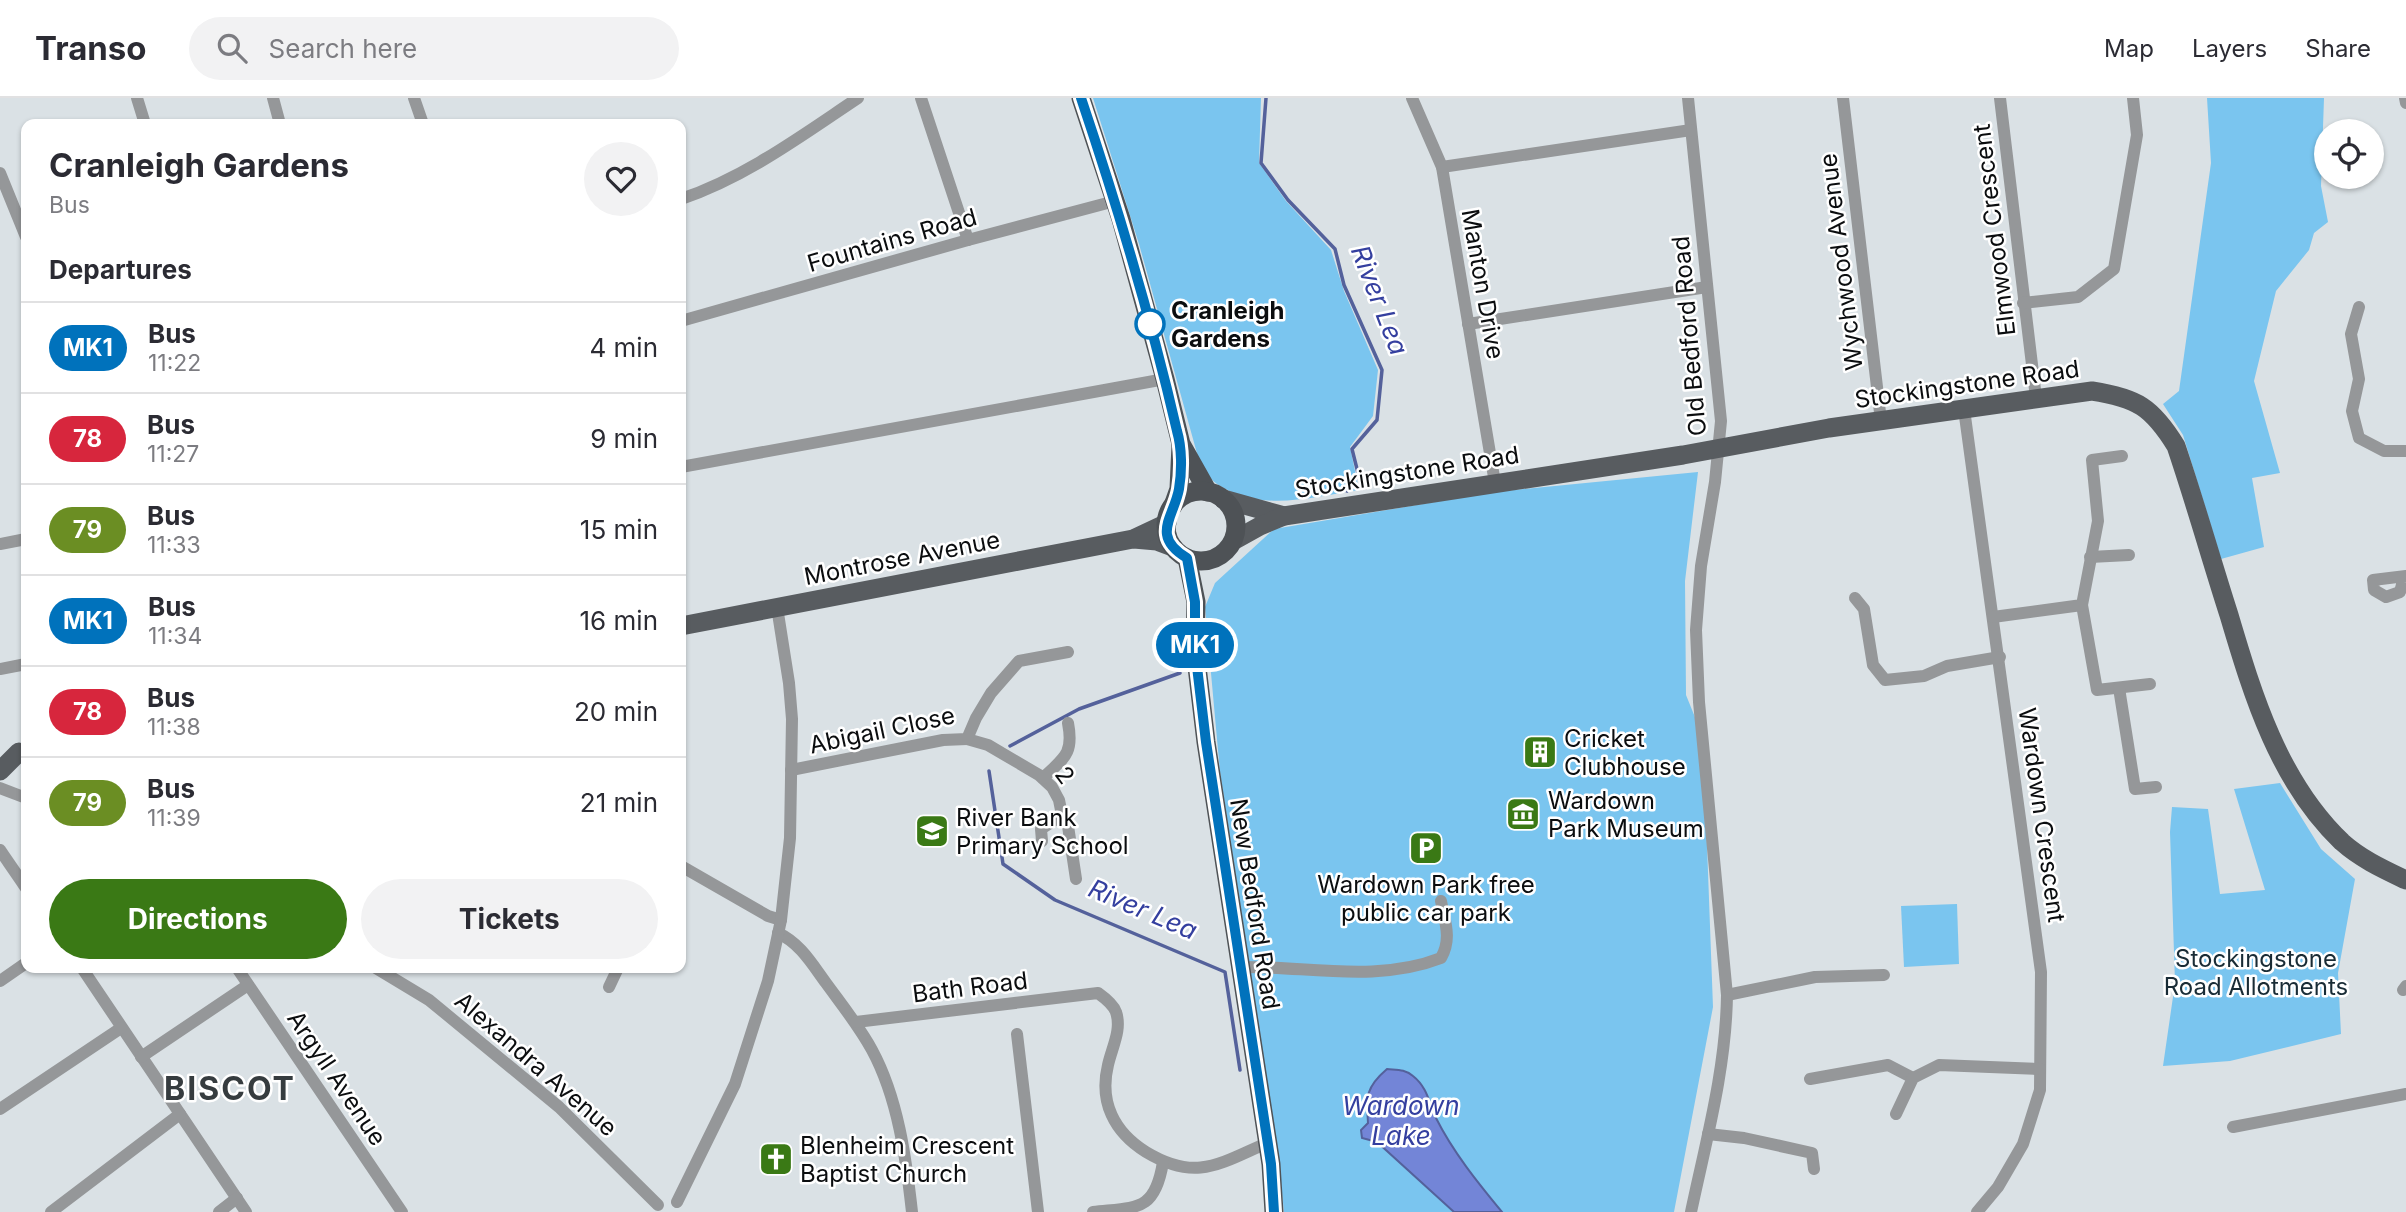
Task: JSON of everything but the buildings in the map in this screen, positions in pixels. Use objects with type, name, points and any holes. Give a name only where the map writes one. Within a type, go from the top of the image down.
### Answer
[{"type":"highway","points":[[1081,98],[1115,201],[1181,444],[1179,489],[1170,514],[1169,539],[1180,552],[1198,561],[1210,560],[1227,549],[1236,530],[1236,519],[1231,508],[1216,496],[1181,444]]},
{"type":"highway","points":[[1170,514],[1188,494],[1216,496]]},
{"type":"highway","name":"New Bedford Road","points":[[1195,602],[1206,577],[1227,549]]},
{"type":"highway","name":"New Bedford Road","points":[[1180,552],[1195,602],[1195,650],[1206,742],[1267,1143],[1274,1212]]},
{"type":"main road","name":"Stockingstone Road","points":[[1227,549],[1260,526],[1284,516],[2036,398],[2092,391],[2122,396],[2143,406],[2163,424],[2176,446],[2254,700],[2280,756],[2307,801],[2342,842],[2367,861],[2406,880]]},
{"type":"main road","name":"Stockingstone Road","points":[[1216,496],[1284,516]]},
{"type":"main road","name":"Montrose Avenue","points":[[1133,539],[1170,514]]},
{"type":"main road","name":"Montrose Avenue","points":[[686,625],[1133,539],[1157,541],[1180,552]]},
{"type":"main road","points":[[0,771],[15,753]]},
{"type":"street","points":[[137,98],[143,119]]},
{"type":"street","points":[[273,98],[279,119]]},
{"type":"street","points":[[414,98],[421,119]]},
{"type":"street","points":[[686,197],[709,189],[759,163],[858,98]]},
{"type":"street","points":[[921,98],[968,240]]},
{"type":"street","name":"Manton Drive","points":[[1412,98],[1442,167],[1495,483]]},
{"type":"street","name":"Old Bedford Road","points":[[1688,98],[1721,421],[1701,566],[1696,630],[1727,995]]},
{"type":"street","name":"Wychwood Avenue","points":[[1843,98],[1881,421]]},
{"type":"street","name":"Elmwood Crescent","points":[[2000,98],[2036,398]]},
{"type":"street","points":[[2023,303],[2078,297],[2114,269],[2137,135],[2133,98]]},
{"type":"street","points":[[1442,167],[1691,130]]},
{"type":"street","points":[[0,173],[21,225]]},
{"type":"street","name":"Fountains Road","points":[[686,320],[1115,201]]},
{"type":"street","points":[[1468,324],[1707,287]]},
{"type":"street","points":[[2359,307],[2351,334],[2359,379],[2352,411],[2359,438],[2384,451],[2406,451]]},
{"type":"street","points":[[686,466],[1165,379]]},
{"type":"street","name":"Wardown Crescent","points":[[1964,409],[2041,972],[2040,1090],[2022,1144],[1998,1186],[1977,1212]]},
{"type":"street","points":[[2122,456],[2092,460],[2098,521],[2082,605],[2096,690],[2150,684]]},
{"type":"street","points":[[1,541],[21,539]]},
{"type":"street","points":[[2090,557],[2129,555]]},
{"type":"street","points":[[1855,598],[1864,609],[1873,665],[1885,680],[1924,676],[1947,666],[2000,657]]},
{"type":"street","points":[[1993,617],[2082,605]]},
{"type":"street","points":[[656,1209],[667,1200],[680,1207],[735,1084],[761,1004],[780,927],[790,838],[792,719],[777,607]]},
{"type":"street","name":"Abigail Close","points":[[791,770],[943,740],[967,739],[991,693],[1019,661],[1068,652]]},
{"type":"street","points":[[0,669],[21,665]]},
{"type":"street","points":[[2119,688],[2135,789],[2156,787]]},
{"type":"street","points":[[1043,778],[1069,750],[1072,743],[1068,723]]},
{"type":"street","name":"2","points":[[967,739],[988,745],[1063,793],[1062,816],[1068,826],[1076,878]]},
{"type":"street","points":[[0,788],[21,796]]},
{"type":"street","points":[[1042,841],[1041,829],[1062,816]]},
{"type":"street","points":[[0,850],[21,881]]},
{"type":"street","points":[[686,869],[768,916],[797,945],[856,1022],[873,1051],[890,1098],[904,1151],[912,1212]]},
{"type":"street","points":[[1240,968],[1364,972],[1418,967],[1441,958],[1448,946],[1441,901]]},
{"type":"street","points":[[0,981],[21,967]]},
{"type":"street","points":[[85,973],[246,1212]]},
{"type":"street","name":"Argyll Avenue","points":[[240,973],[402,1212]]},
{"type":"street","name":"Alexandra Avenue","points":[[384,973],[429,1000],[559,1107],[656,1209]]},
{"type":"street","points":[[610,987],[616,973]]},
{"type":"street","points":[[1691,1212],[1725,1040],[1727,995],[1815,978],[1884,975]]},
{"type":"street","points":[[141,1057],[248,985]]},
{"type":"street","name":"Bath Road","points":[[856,1022],[1098,993],[1116,1010],[1119,1027],[1107,1068],[1106,1093],[1111,1115],[1120,1132],[1163,1162]]},
{"type":"street","points":[[0,1109],[121,1028]]},
{"type":"street","points":[[1017,1034],[1038,1212]]},
{"type":"street","points":[[1810,1079],[1888,1065],[1913,1078]]},
{"type":"street","points":[[1896,1114],[1913,1078],[1939,1065],[2040,1069]]},
{"type":"street","points":[[2233,1127],[2406,1094]]},
{"type":"street","points":[[51,1212],[180,1114]]},
{"type":"street","points":[[1708,1134],[1744,1138],[1812,1153],[1814,1169]]},
{"type":"street","points":[[1093,1212],[1135,1210],[1143,1205],[1153,1197],[1163,1162],[1187,1168],[1210,1168],[1267,1143]]},
{"type":"street","points":[[219,1212],[237,1198]]},
{"type":"green space","points":[[1093,98],[1261,98],[1259,163],[1286,201],[1331,250],[1344,291],[1378,370],[1373,416],[1350,447],[1359,490],[1287,501],[1269,500],[1234,493],[1217,484],[1208,475],[1198,457],[1139,244]]},
{"type":"green space","points":[[2207,98],[2324,98],[2323,119],[2314,119],[2314,189],[2322,189],[2328,222],[2314,233],[2309,250],[2276,291],[2254,381],[2280,473],[2252,478],[2264,547],[2221,559],[2183,435],[2163,404],[2179,391],[2211,163]]},
{"type":"green space","points":[[1698,472],[1685,581],[1686,695],[1703,737],[1713,1007],[1674,1212],[1284,1212],[1278,1153],[1220,772],[1205,607],[1215,583],[1274,529],[1494,492]]},
{"type":"green space","name":"Stockingstone Road Allotments","points":[[2280,783],[2321,849],[2355,879],[2338,973],[2341,1034],[2230,1061],[2163,1066],[2175,983],[2170,832],[2172,807],[2208,809],[2220,894],[2265,890],[2234,789]]},
{"type":"green space","points":[[1957,904],[1959,964],[1904,967],[1901,906]]},
{"type":"water","name":"Wardown Lake","points":[[1387,1069],[1407,1072],[1422,1085],[1450,1143],[1502,1212],[1454,1212],[1377,1142],[1362,1138],[1361,1130],[1368,1123],[1367,1106],[1371,1087]]},
{"type":"waterway","name":"River Lea","points":[[1266,98],[1261,163],[1288,200],[1335,249],[1344,285],[1382,370],[1377,420],[1352,449],[1358,473],[1347,491]]},
{"type":"waterway","name":"River Lea","points":[[1010,746],[1079,709],[1180,673]]},
{"type":"waterway","name":"River Lea","points":[[989,771],[1003,864],[1055,900],[1225,972],[1240,1070]]},
{"type":"bus line","name":"MK1","points":[[1081,98],[1121,219],[1181,444],[1179,489],[1169,514],[1167,531],[1173,547],[1187,558],[1195,602],[1195,650],[1206,742],[1271,1164],[1274,1212]]},
{"type":"place","name":"Cranleigh Gardens","points":[[1150,324]]},
{"type":"place","name":"Cricket Clubhouse","points":[[1540,752]]},
{"type":"place","name":"Wardown Park Museum","points":[[1523,814]]},
{"type":"place","name":"River Bank Primary School","points":[[932,831]]},
{"type":"place","name":"Wardown Park free public car park","points":[[1426,848]]},
{"type":"place","name":"Blenheim Crescent Baptist Church","points":[[776,1159]]},
{"type":"district","name":"BISCOT","points":[[230,1088]]}]
